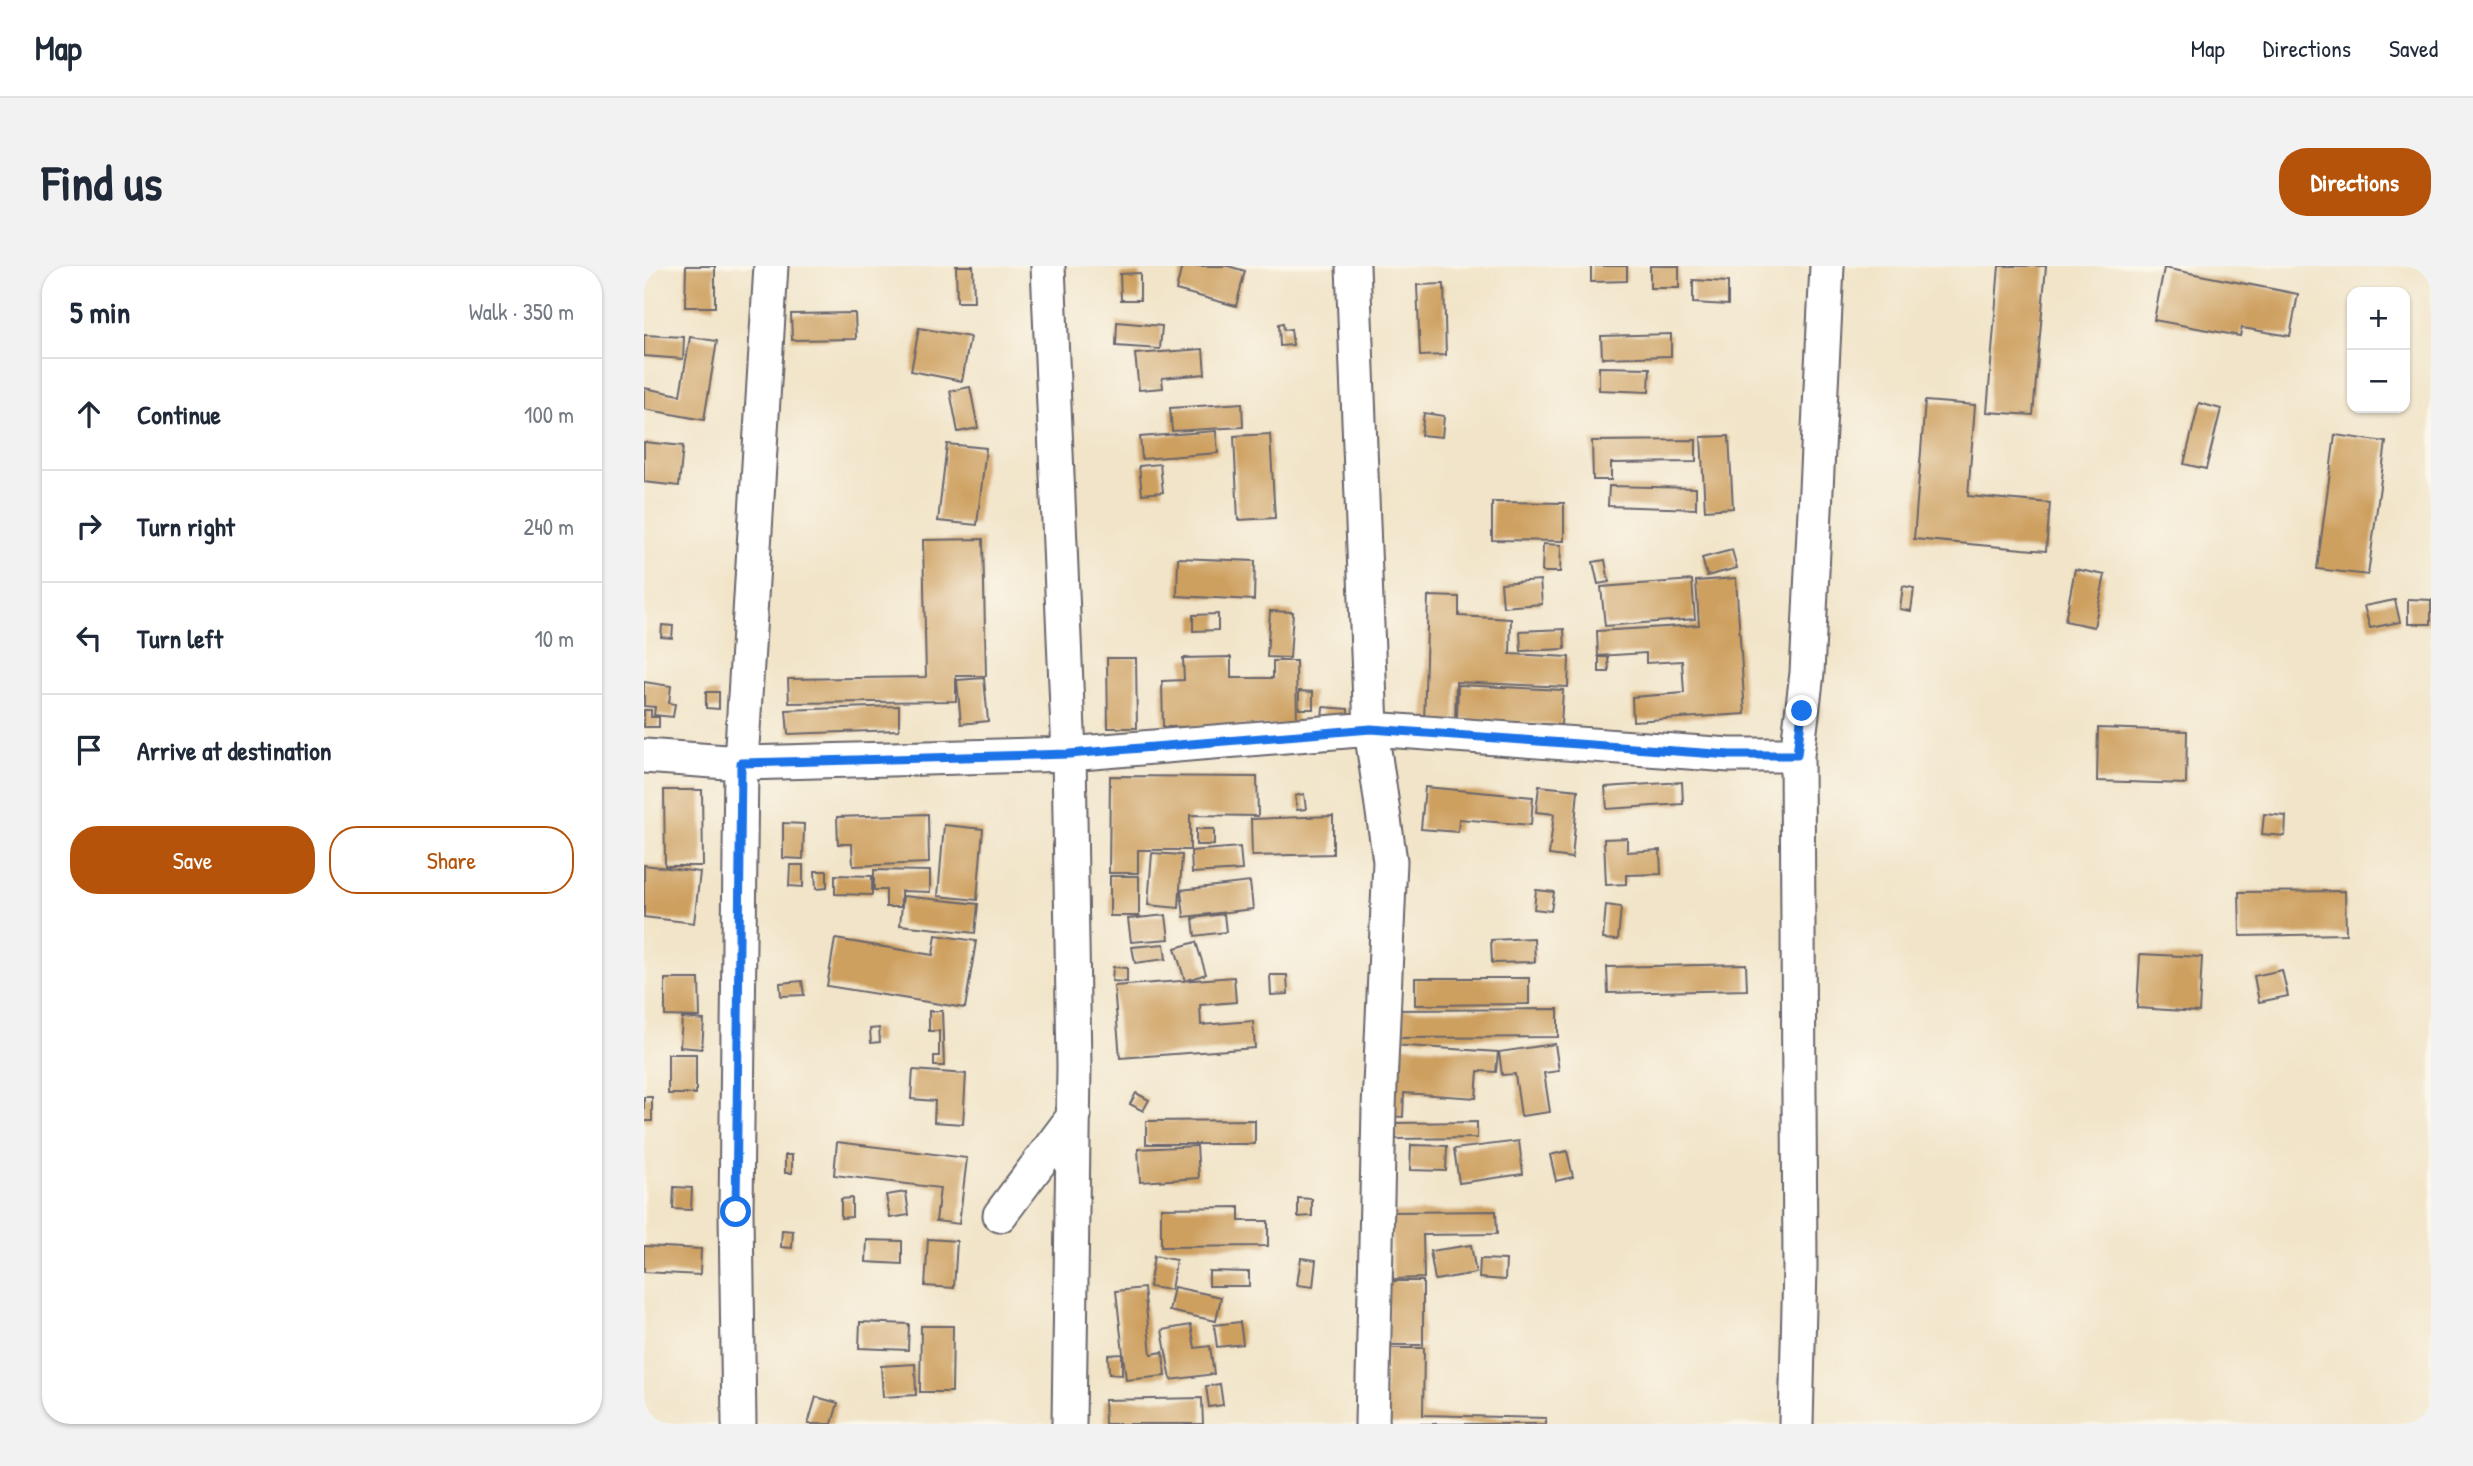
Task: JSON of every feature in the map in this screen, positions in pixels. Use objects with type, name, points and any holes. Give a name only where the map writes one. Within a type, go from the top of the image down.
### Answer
[{"type":"street","points":[[739,1424],[736,1212],[741,763],[771,266]]},
{"type":"street","points":[[1048,266],[1069,754],[1074,1116],[1069,1424]]},
{"type":"street","points":[[1353,266],[1371,729],[1390,861],[1378,1108],[1372,1424]]},
{"type":"street","points":[[1796,1424],[1800,1267],[1797,755],[1807,673],[1827,266]]},
{"type":"street","points":[[644,757],[741,763],[1069,754],[1371,729],[1730,755],[1797,755]]},
{"type":"street","points":[[1000,1215],[1074,1116]]},
{"type":"building","points":[[686,266],[715,266],[715,307],[685,307]]},
{"type":"building","points":[[956,266],[973,266],[974,302],[957,302]]},
{"type":"building","points":[[1182,266],[1228,266],[1245,271],[1236,306],[1176,290]]},
{"type":"building","points":[[1591,266],[1627,266],[1627,281],[1591,282]]},
{"type":"building","points":[[1650,266],[1679,266],[1679,288],[1650,288]]},
{"type":"building","points":[[1999,266],[2046,266],[2033,415],[1987,412]]},
{"type":"building","points":[[2164,268],[2298,294],[2290,336],[2242,328],[2240,336],[2154,320]]},
{"type":"building","points":[[1140,273],[1140,300],[1121,300],[1120,274]]},
{"type":"building","points":[[1693,280],[1728,282],[1728,305],[1693,303]]},
{"type":"building","points":[[1444,284],[1446,355],[1420,356],[1417,285]]},
{"type":"building","points":[[855,313],[856,339],[792,340],[791,314]]},
{"type":"building","points":[[1117,322],[1162,326],[1160,349],[1116,346]]},
{"type":"building","points":[[1283,323],[1284,330],[1291,329],[1293,345],[1280,346],[1279,324]]},
{"type":"building","points":[[919,328],[970,337],[962,381],[911,371]]},
{"type":"building","points":[[1671,334],[1671,356],[1602,358],[1601,336]]},
{"type":"building","points":[[644,335],[684,337],[683,359],[644,356]]},
{"type":"building","points":[[690,337],[717,341],[704,420],[644,409],[644,388],[680,395]]},
{"type":"building","points":[[1203,349],[1205,374],[1162,378],[1163,388],[1139,390],[1135,354]]},
{"type":"building","points":[[1599,367],[1650,368],[1649,392],[1599,390]]},
{"type":"building","points":[[970,387],[978,428],[958,432],[950,391]]},
{"type":"building","points":[[1925,401],[1975,405],[1968,496],[2050,503],[2046,551],[1914,539]]},
{"type":"building","points":[[1242,403],[1243,427],[1172,431],[1170,408]]},
{"type":"building","points":[[2199,403],[2221,409],[2206,469],[2184,464]]},
{"type":"building","points":[[1424,413],[1444,416],[1442,437],[1421,435]]},
{"type":"building","points":[[1216,431],[1218,453],[1142,459],[1140,437]]},
{"type":"building","points":[[1270,434],[1275,518],[1238,520],[1234,436]]},
{"type":"building","points":[[2335,435],[2386,442],[2368,575],[2317,569]]},
{"type":"building","points":[[1729,436],[1733,508],[1705,510],[1701,437]]},
{"type":"building","points":[[1696,440],[1696,462],[1611,463],[1611,480],[1593,480],[1592,441]]},
{"type":"building","points":[[644,442],[683,446],[679,486],[644,482]]},
{"type":"building","points":[[947,444],[986,448],[977,525],[938,521]]},
{"type":"building","points":[[1160,464],[1163,492],[1142,494],[1139,466]]},
{"type":"building","points":[[1609,486],[1696,488],[1696,509],[1608,506]]},
{"type":"building","points":[[1492,502],[1564,503],[1564,541],[1492,540]]},
{"type":"building","points":[[983,539],[986,676],[956,676],[956,701],[789,703],[788,679],[926,677],[923,540]]},
{"type":"building","points":[[1543,544],[1561,545],[1560,572],[1542,572]]},
{"type":"building","points":[[1732,550],[1737,568],[1707,576],[1702,558]]},
{"type":"building","points":[[1178,558],[1255,561],[1254,600],[1177,596]]},
{"type":"building","points":[[1605,560],[1609,582],[1598,584],[1593,562]]},
{"type":"building","points":[[2075,569],[2105,575],[2094,627],[2065,621]]},
{"type":"building","points":[[1736,578],[1745,714],[1633,721],[1632,697],[1684,693],[1682,661],[1646,663],[1646,653],[1598,656],[1597,631],[1699,625],[1696,581]]},
{"type":"building","points":[[1540,580],[1542,604],[1503,607],[1501,583]]},
{"type":"building","points":[[1692,580],[1695,619],[1605,626],[1601,587]]},
{"type":"building","points":[[1903,586],[1914,588],[1911,611],[1900,609]]},
{"type":"building","points":[[1428,596],[1459,597],[1459,616],[1511,619],[1510,654],[1569,657],[1568,687],[1456,682],[1455,723],[1424,722]]},
{"type":"building","points":[[2408,599],[2431,600],[2431,624],[2408,624]]},
{"type":"building","points":[[2395,600],[2400,622],[2370,628],[2364,606]]},
{"type":"building","points":[[1270,611],[1293,612],[1290,658],[1267,657]]},
{"type":"building","points":[[1218,614],[1218,630],[1193,631],[1193,615]]},
{"type":"building","points":[[662,625],[673,626],[672,638],[661,637]]},
{"type":"building","points":[[1564,629],[1565,649],[1521,651],[1520,631]]},
{"type":"building","points":[[1231,657],[1231,678],[1273,678],[1273,661],[1296,661],[1297,726],[1163,727],[1162,681],[1184,680],[1183,658]]},
{"type":"building","points":[[1599,657],[1608,657],[1609,672],[1599,672]]},
{"type":"building","points":[[1107,658],[1136,658],[1137,728],[1108,728]]},
{"type":"building","points":[[984,678],[988,721],[961,724],[957,680]]},
{"type":"building","points":[[644,682],[671,686],[669,703],[675,704],[673,717],[654,715],[655,707],[644,706]]},
{"type":"building","points":[[1458,685],[1563,690],[1561,725],[1457,719]]},
{"type":"building","points":[[1299,691],[1313,692],[1313,709],[1299,709]]},
{"type":"building","points":[[706,692],[719,692],[719,709],[706,708]]},
{"type":"building","points":[[899,706],[899,730],[788,734],[786,710]]},
{"type":"building","points":[[1323,707],[1348,709],[1347,723],[1322,721]]},
{"type":"building","points":[[644,710],[651,710],[651,717],[659,717],[659,727],[644,727]]},
{"type":"building","points":[[2098,728],[2187,731],[2186,784],[2097,781]]},
{"type":"building","points":[[1110,776],[1257,777],[1258,816],[1190,815],[1190,850],[1138,850],[1138,873],[1109,873]]},
{"type":"building","points":[[1682,782],[1683,804],[1607,809],[1605,787]]},
{"type":"building","points":[[1539,786],[1578,790],[1572,858],[1549,855],[1554,814],[1536,812]]},
{"type":"building","points":[[1425,787],[1533,797],[1531,825],[1459,819],[1458,832],[1421,829]]},
{"type":"building","points":[[664,790],[702,790],[703,866],[665,866]]},
{"type":"building","points":[[1304,794],[1306,809],[1297,810],[1295,796]]},
{"type":"building","points":[[928,814],[929,863],[853,866],[852,844],[838,844],[837,817]]},
{"type":"building","points":[[2264,814],[2286,816],[2285,836],[2262,834]]},
{"type":"building","points":[[1333,816],[1333,854],[1252,856],[1251,819]]},
{"type":"building","points":[[783,823],[804,824],[803,859],[783,858]]},
{"type":"building","points":[[944,825],[983,829],[977,900],[938,896]]},
{"type":"building","points":[[1196,829],[1214,829],[1214,845],[1196,845]]},
{"type":"building","points":[[1627,838],[1627,852],[1660,850],[1661,874],[1626,875],[1626,884],[1606,885],[1604,839]]},
{"type":"building","points":[[1240,847],[1242,870],[1192,873],[1191,851]]},
{"type":"building","points":[[1152,853],[1182,855],[1179,908],[1148,905]]},
{"type":"building","points":[[644,865],[700,872],[694,923],[644,917]]},
{"type":"building","points":[[790,865],[803,865],[803,887],[789,886]]},
{"type":"building","points":[[874,870],[930,871],[930,892],[901,891],[901,907],[886,907],[886,890],[874,890]]},
{"type":"building","points":[[815,871],[827,871],[827,888],[816,889]]},
{"type":"building","points":[[835,875],[872,876],[872,895],[835,894]]},
{"type":"building","points":[[1110,876],[1139,876],[1139,916],[1110,916]]},
{"type":"building","points":[[1250,882],[1253,909],[1184,917],[1181,890]]},
{"type":"building","points":[[1536,890],[1554,892],[1551,911],[1534,909]]},
{"type":"building","points":[[2345,891],[2346,934],[2240,936],[2239,892]]},
{"type":"building","points":[[903,896],[978,904],[975,933],[900,925]]},
{"type":"building","points":[[1606,905],[1621,907],[1618,940],[1603,939]]},
{"type":"building","points":[[1224,914],[1226,932],[1195,936],[1193,918]]},
{"type":"building","points":[[1166,915],[1169,939],[1131,942],[1128,919]]},
{"type":"building","points":[[936,935],[976,941],[965,1008],[827,986],[835,939],[933,955]]},
{"type":"building","points":[[1534,938],[1535,962],[1492,963],[1491,940]]},
{"type":"building","points":[[1196,942],[1206,974],[1185,981],[1175,948]]},
{"type":"building","points":[[1164,944],[1166,959],[1135,963],[1132,947]]},
{"type":"building","points":[[2140,954],[2202,957],[2199,1012],[2137,1008]]},
{"type":"building","points":[[1746,964],[1747,990],[1608,993],[1607,967]]},
{"type":"building","points":[[1113,967],[1127,968],[1127,982],[1112,981]]},
{"type":"building","points":[[2282,970],[2288,996],[2259,1002],[2254,976]]},
{"type":"building","points":[[1270,975],[1287,975],[1288,994],[1271,995]]},
{"type":"building","points":[[1234,977],[1236,1002],[1200,1005],[1201,1025],[1253,1021],[1255,1048],[1120,1058],[1114,986]]},
{"type":"building","points":[[1415,978],[1529,978],[1529,1004],[1415,1005]]},
{"type":"building","points":[[665,979],[699,979],[700,1017],[665,1016]]},
{"type":"building","points":[[802,981],[804,995],[781,996],[780,983]]},
{"type":"building","points":[[1558,1009],[1558,1037],[1391,1038],[1390,1010]]},
{"type":"building","points":[[929,1011],[942,1011],[944,1066],[934,1066],[934,1056],[939,1056],[939,1031],[929,1031]]},
{"type":"building","points":[[682,1018],[704,1020],[702,1049],[680,1047]]},
{"type":"building","points":[[879,1028],[880,1042],[871,1043],[870,1029]]},
{"type":"building","points":[[1555,1044],[1559,1071],[1544,1073],[1550,1112],[1521,1116],[1515,1074],[1502,1075],[1499,1052]]},
{"type":"building","points":[[1392,1045],[1498,1052],[1496,1072],[1478,1071],[1476,1098],[1404,1093],[1403,1117],[1388,1116]]},
{"type":"building","points":[[668,1054],[696,1054],[696,1094],[668,1094]]},
{"type":"building","points":[[913,1070],[966,1074],[963,1124],[934,1122],[935,1101],[911,1099]]},
{"type":"building","points":[[1136,1093],[1149,1100],[1143,1111],[1130,1104]]},
{"type":"building","points":[[644,1097],[652,1097],[652,1121],[644,1121]]},
{"type":"building","points":[[1255,1120],[1255,1144],[1146,1144],[1146,1121]]},
{"type":"building","points":[[1477,1122],[1477,1138],[1396,1139],[1396,1123]]},
{"type":"building","points":[[1519,1141],[1523,1174],[1459,1183],[1454,1149]]},
{"type":"building","points":[[837,1142],[967,1158],[959,1224],[936,1221],[940,1188],[834,1175]]},
{"type":"building","points":[[1411,1145],[1447,1146],[1446,1171],[1410,1170]]},
{"type":"building","points":[[1197,1146],[1199,1178],[1140,1182],[1138,1149]]},
{"type":"building","points":[[1567,1151],[1573,1177],[1556,1181],[1550,1155]]},
{"type":"building","points":[[785,1155],[792,1155],[792,1173],[785,1173]]},
{"type":"building","points":[[674,1187],[692,1188],[691,1210],[673,1209]]},
{"type":"building","points":[[906,1192],[909,1215],[890,1218],[886,1195]]},
{"type":"building","points":[[852,1198],[852,1217],[841,1218],[841,1199]]},
{"type":"building","points":[[1298,1198],[1312,1199],[1312,1216],[1298,1217]]},
{"type":"building","points":[[1239,1207],[1239,1221],[1268,1221],[1268,1246],[1161,1247],[1161,1208]]},
{"type":"building","points":[[1496,1211],[1497,1234],[1423,1235],[1424,1278],[1393,1279],[1391,1212]]},
{"type":"building","points":[[782,1230],[793,1231],[792,1248],[781,1247]]},
{"type":"building","points":[[928,1239],[957,1241],[954,1288],[925,1286]]},
{"type":"building","points":[[867,1240],[902,1241],[902,1264],[866,1262]]},
{"type":"building","points":[[1471,1245],[1476,1273],[1435,1280],[1430,1251]]},
{"type":"building","points":[[644,1246],[701,1249],[700,1275],[644,1272]]},
{"type":"building","points":[[1154,1256],[1176,1260],[1171,1290],[1149,1287]]},
{"type":"building","points":[[1301,1258],[1316,1260],[1313,1287],[1297,1285]]},
{"type":"building","points":[[1480,1259],[1506,1260],[1505,1280],[1479,1278]]},
{"type":"building","points":[[1209,1271],[1249,1272],[1249,1286],[1209,1286]]},
{"type":"building","points":[[1388,1281],[1423,1281],[1423,1345],[1388,1345]]},
{"type":"building","points":[[1174,1287],[1221,1297],[1216,1321],[1169,1311]]},
{"type":"building","points":[[1144,1288],[1151,1354],[1163,1352],[1165,1376],[1126,1380],[1116,1291]]},
{"type":"building","points":[[860,1322],[909,1324],[908,1350],[859,1348]]},
{"type":"building","points":[[1240,1322],[1243,1344],[1217,1347],[1214,1325]]},
{"type":"building","points":[[1191,1325],[1195,1348],[1210,1346],[1214,1374],[1171,1380],[1162,1330]]},
{"type":"building","points":[[921,1326],[953,1326],[952,1392],[920,1392]]},
{"type":"building","points":[[1386,1348],[1424,1348],[1423,1415],[1546,1418],[1546,1424],[1384,1424]]},
{"type":"building","points":[[1122,1354],[1122,1375],[1109,1374],[1108,1355]]},
{"type":"building","points":[[915,1364],[916,1395],[883,1397],[881,1366]]},
{"type":"building","points":[[1220,1384],[1223,1405],[1209,1407],[1206,1386]]},
{"type":"building","points":[[816,1397],[838,1403],[832,1424],[808,1424]]},
{"type":"building","points":[[1202,1398],[1203,1424],[1105,1424],[1104,1400]]},
{"type":"route","points":[[736,1212],[741,763],[1069,754],[1371,729],[1730,755],[1797,755],[1802,711]]}]
